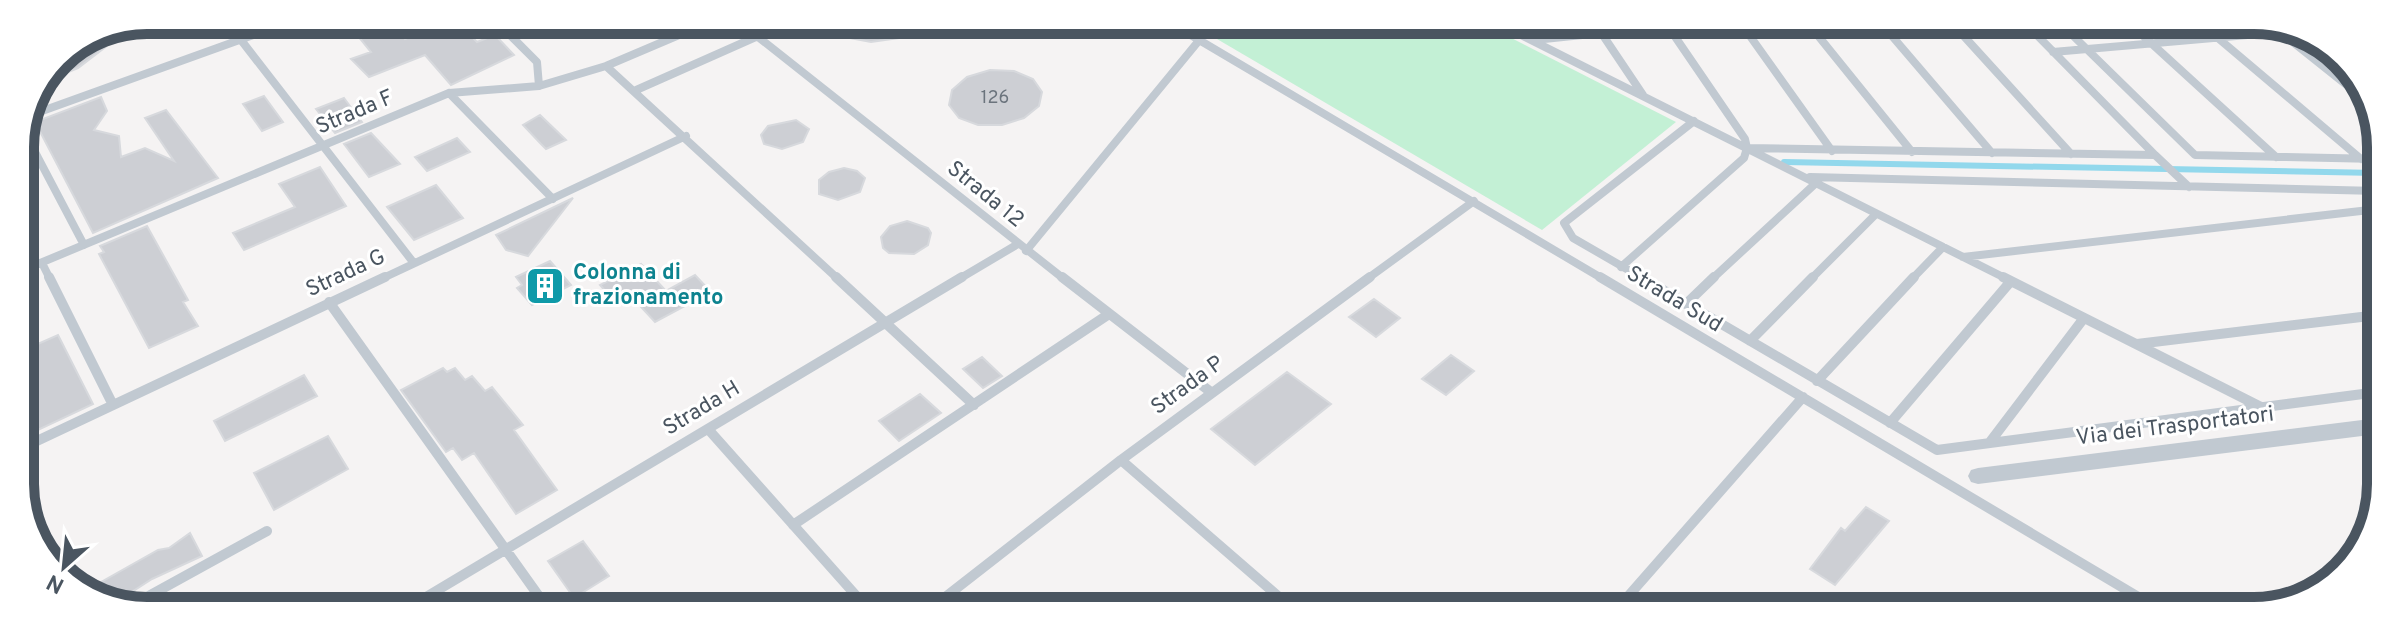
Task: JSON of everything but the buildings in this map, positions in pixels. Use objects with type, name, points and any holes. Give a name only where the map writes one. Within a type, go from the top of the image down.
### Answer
[{"type":"street","name":"Via dei Trasportatori","points":[[1978,476],[2367,427]]},
{"type":"lane","points":[[40,112],[257,34]]},
{"type":"lane","points":[[509,34],[537,62],[539,86]]},
{"type":"lane","name":"Strada F","points":[[34,266],[449,93],[539,86],[606,66],[681,34]]},
{"type":"lane","name":"Strada 12","points":[[755,34],[1022,248],[1212,393]]},
{"type":"lane","name":"Strada Sud","points":[[1188,34],[2139,597]]},
{"type":"lane","name":"Strada H","points":[[426,597],[885,323],[1022,248],[1205,34]]},
{"type":"lane","points":[[1519,34],[2261,407]]},
{"type":"lane","points":[[1531,34],[1539,44]]},
{"type":"lane","points":[[1539,44],[1544,39],[1594,34]]},
{"type":"lane","points":[[1605,34],[1644,96]]},
{"type":"lane","points":[[1621,267],[1744,158],[1747,148],[1745,139],[1674,34]]},
{"type":"lane","points":[[1749,34],[1832,151]]},
{"type":"lane","points":[[1817,34],[1912,152]]},
{"type":"lane","points":[[1890,34],[1992,153]]},
{"type":"lane","points":[[1962,34],[2071,154]]},
{"type":"lane","points":[[2037,34],[2189,187]]},
{"type":"lane","points":[[2069,34],[2195,155],[2367,159]]},
{"type":"lane","points":[[2141,34],[2276,157]]},
{"type":"lane","points":[[2213,34],[2361,159]]},
{"type":"lane","points":[[2057,52],[2254,34]]},
{"type":"lane","points":[[634,91],[758,36]]},
{"type":"lane","points":[[241,40],[413,262]]},
{"type":"lane","points":[[2291,40],[2351,88]]},
{"type":"lane","points":[[606,66],[686,136],[974,405]]},
{"type":"lane","points":[[449,93],[553,199]]},
{"type":"lane","points":[[1694,121],[1564,223],[1573,238],[1937,450],[2367,393]]},
{"type":"lane","name":"Strada G","points":[[34,442],[686,136]]},
{"type":"lane","points":[[1747,148],[2159,158]]},
{"type":"lane","points":[[34,150],[84,245]]},
{"type":"lane","points":[[1804,177],[2367,191]]},
{"type":"lane","points":[[1686,304],[1816,183]]},
{"type":"lane","name":"Strada P","points":[[945,597],[1121,460],[1474,201]]},
{"type":"lane","points":[[1963,257],[2367,210]]},
{"type":"lane","points":[[1750,341],[1876,214]]},
{"type":"lane","points":[[1817,381],[1943,247]]},
{"type":"lane","points":[[42,263],[113,405]]},
{"type":"lane","points":[[1890,423],[2011,281]]},
{"type":"lane","points":[[329,302],[539,597]]},
{"type":"lane","points":[[793,525],[1109,314]]},
{"type":"lane","points":[[2137,344],[2367,316]]},
{"type":"lane","points":[[1990,442],[2084,318]]},
{"type":"lane","points":[[1627,597],[1803,397]]},
{"type":"lane","points":[[708,429],[857,597]]},
{"type":"lane","points":[[1121,460],[1279,597]]},
{"type":"lane","points":[[147,597],[267,531]]},
{"type":"green space","points":[[1221,34],[1504,34],[1676,122],[1542,230],[1217,39]]},
{"type":"waterway","points":[[1784,162],[2367,173]]},
{"type":"place","name":"Colonna di frazionamento","points":[[545,286]]}]
